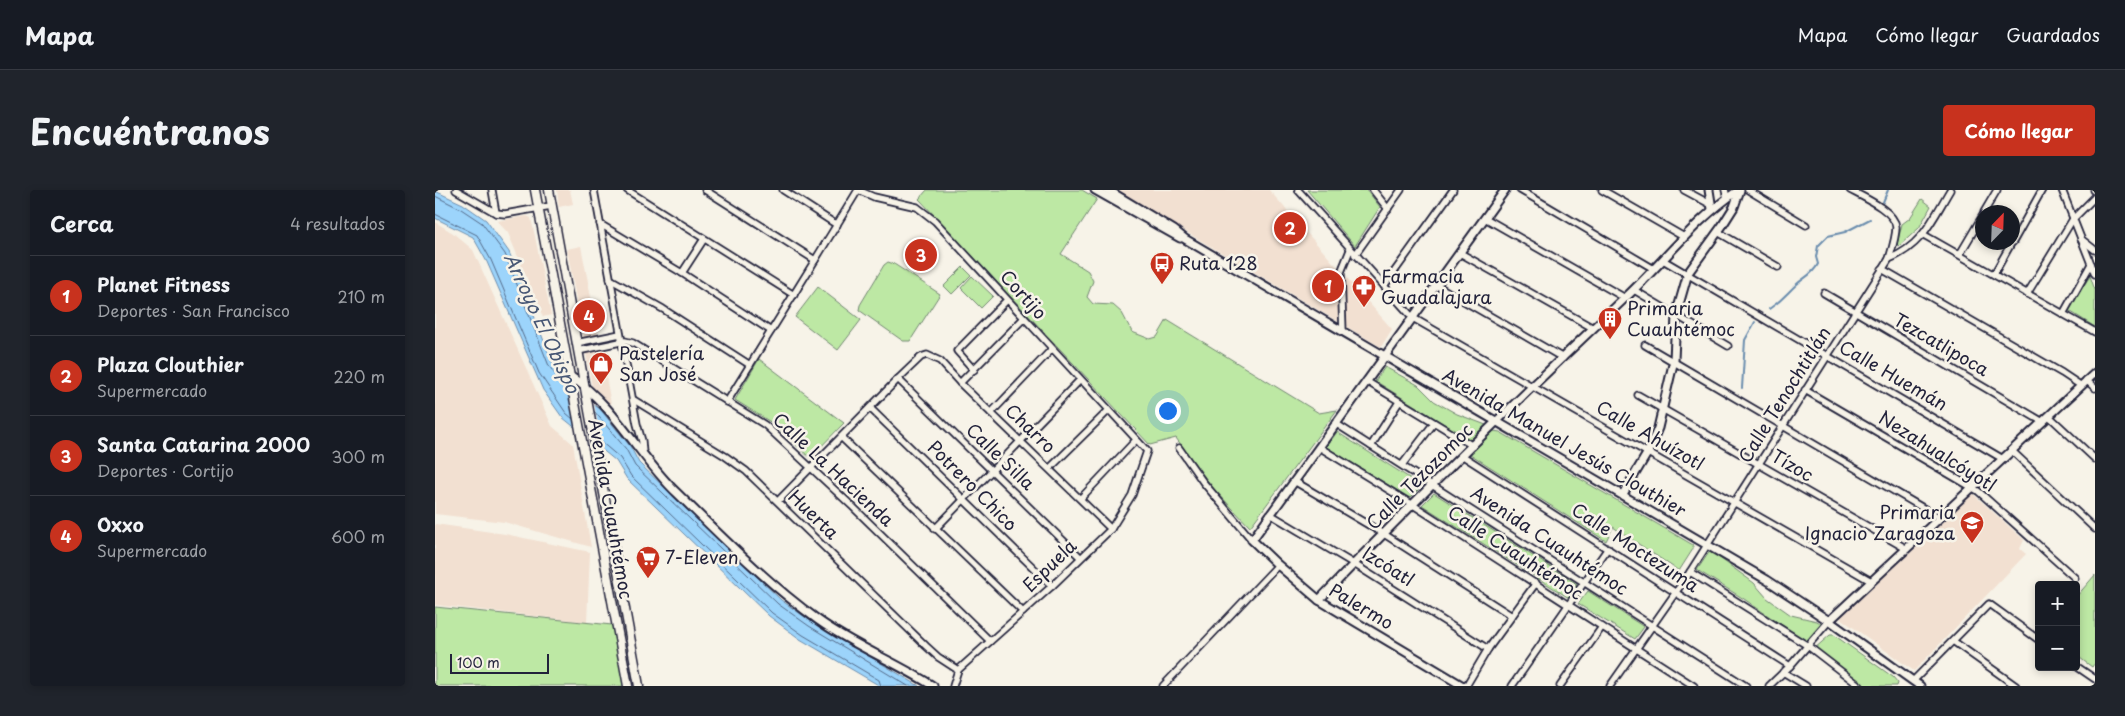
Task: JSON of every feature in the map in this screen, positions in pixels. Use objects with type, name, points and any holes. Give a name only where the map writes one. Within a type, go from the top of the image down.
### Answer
[{"type":"main road","name":"Avenida Cuauhtémoc","points":[[535,190],[628,686]]},
{"type":"main road","name":"Avenida Cuauhtémoc","points":[[549,190],[639,686]]},
{"type":"street","points":[[457,190],[496,213],[505,214],[551,206]]},
{"type":"street","points":[[491,190],[496,213]]},
{"type":"street","points":[[594,190],[634,400],[639,443],[643,453],[675,492],[789,597],[819,621],[933,686]]},
{"type":"street","points":[[627,190],[793,295]]},
{"type":"street","points":[[705,190],[815,260]]},
{"type":"street","points":[[783,190],[837,225]]},
{"type":"street","points":[[727,402],[858,190]]},
{"type":"street","name":"Cortijo","points":[[858,190],[874,198],[917,207],[935,221],[1147,451]]},
{"type":"street","name":"Avenida Manuel Jesús Clouthier","points":[[1095,190],[1175,236],[1185,239]]},
{"type":"street","name":"Avenida Manuel Jesús Clouthier","points":[[1108,190],[1174,230],[1185,239],[1708,544],[1829,621],[1911,684],[1920,686]]},
{"type":"street","name":"Calle Ahuízotl","points":[[1298,190],[1413,318],[1871,581]]},
{"type":"street","points":[[1373,190],[1388,209]]},
{"type":"street","points":[[1343,332],[1341,272],[1353,252],[1401,190]]},
{"type":"street","points":[[1384,286],[1453,190]]},
{"type":"street","points":[[1179,448],[1203,482],[1252,540],[1505,190]]},
{"type":"street","points":[[1519,190],[1654,269]]},
{"type":"street","points":[[1602,190],[1684,237]]},
{"type":"street","points":[[1684,190],[1711,207]]},
{"type":"street","points":[[1709,190],[1711,207]]},
{"type":"street","points":[[1725,190],[1727,198]]},
{"type":"street","points":[[1623,494],[1648,452],[1663,409],[1674,360],[1676,315],[1688,274],[1734,207],[1740,190]]},
{"type":"street","name":"Calle Tezozomoc","points":[[1319,600],[1532,387],[1634,290],[1711,207],[1740,190]]},
{"type":"street","points":[[1748,190],[1806,225]]},
{"type":"street","points":[[1850,190],[1884,210],[1895,220],[1896,231],[1889,259]]},
{"type":"street","name":"Calle Tenochtitlán","points":[[1610,686],[1708,544],[1882,269],[1889,259],[1904,253],[1924,235],[1950,190]]},
{"type":"street","points":[[1988,205],[1997,190]]},
{"type":"street","points":[[2020,228],[2042,190]]},
{"type":"street","points":[[2062,190],[2095,274]]},
{"type":"street","points":[[2027,294],[2073,219],[2095,197]]},
{"type":"street","points":[[1485,218],[1625,298]]},
{"type":"street","points":[[600,224],[682,273],[771,331]]},
{"type":"street","points":[[1960,254],[1975,228]]},
{"type":"street","points":[[1718,232],[1778,267]]},
{"type":"street","points":[[1924,235],[2095,332]]},
{"type":"street","points":[[2080,238],[2095,250]]},
{"type":"street","points":[[682,273],[704,239]]},
{"type":"street","points":[[1994,274],[2008,250]]},
{"type":"street","points":[[1460,253],[1593,328]]},
{"type":"street","name":"Calle Huemán","points":[[1663,260],[2003,459]]},
{"type":"street","points":[[2063,314],[2091,264]]},
{"type":"street","points":[[1882,269],[2080,386]]},
{"type":"street","points":[[610,279],[750,365]]},
{"type":"street","points":[[1436,285],[1563,358]]},
{"type":"street","points":[[1634,290],[1728,346]]},
{"type":"street","name":"Tezcatlipoca","points":[[1823,293],[2043,422]]},
{"type":"street","points":[[974,370],[957,352],[1007,300]]},
{"type":"street","points":[[960,383],[1024,318]]},
{"type":"street","points":[[577,347],[620,334]]},
{"type":"street","name":"Calle La Hacienda","points":[[577,347],[622,342],[629,342],[640,346],[765,425],[990,641]]},
{"type":"street","points":[[1645,345],[1674,360],[1940,518]]},
{"type":"street","points":[[991,413],[1052,349]]},
{"type":"street","name":"Charro","points":[[898,379],[921,357],[927,354],[940,361],[960,383],[1111,529]]},
{"type":"street","points":[[1769,686],[1790,666],[1829,621],[2095,373]]},
{"type":"street","points":[[778,501],[898,379]]},
{"type":"street","name":"Calle Silla","points":[[898,379],[1080,557]]},
{"type":"street","points":[[571,380],[585,389],[639,443]]},
{"type":"street","points":[[935,529],[1080,380]]},
{"type":"street","points":[[2086,380],[2095,388]]},
{"type":"street","points":[[1366,381],[1473,446]]},
{"type":"street","name":"Nezahualcóyotl","points":[[1805,390],[1973,487],[2075,578]]},
{"type":"street","name":"Tízoc","points":[[1638,395],[1907,549]]},
{"type":"street","name":"Huerta","points":[[634,400],[746,471],[926,646],[957,670]]},
{"type":"street","points":[[1371,446],[1399,402]]},
{"type":"street","name":"Potrero Chico","points":[[870,408],[1052,586]]},
{"type":"street","points":[[1050,468],[1109,410]]},
{"type":"street","points":[[2049,416],[2095,459]]},
{"type":"street","name":"Avenida Cuauhtémoc","points":[[1335,423],[1585,581],[1746,686]]},
{"type":"street","points":[[1402,465],[1434,423]]},
{"type":"street","points":[[842,438],[1023,612]]},
{"type":"street","points":[[1081,498],[1136,440]]},
{"type":"street","name":"Calle Cuauhtémoc","points":[[1319,447],[1413,505],[1694,686]]},
{"type":"street","points":[[2012,450],[2095,530]]},
{"type":"street","name":"Espuela","points":[[957,670],[1052,586],[1111,529],[1132,494],[1147,451]]},
{"type":"street","name":"Calle Moctezuma","points":[[1463,456],[1790,666]]},
{"type":"street","points":[[1295,481],[1384,534],[1512,616]]},
{"type":"street","name":"Izcóatl","points":[[1270,514],[1488,648]]},
{"type":"street","name":"Palermo","points":[[1252,540],[1319,600],[1464,686]]},
{"type":"street","points":[[1512,686],[1608,548]]},
{"type":"street","points":[[1163,686],[1278,565]]},
{"type":"street","points":[[1689,572],[1808,646],[1860,686]]},
{"type":"street","points":[[1464,686],[1488,648],[1535,583]]},
{"type":"street","points":[[1911,684],[1989,604],[2035,637]]},
{"type":"street","points":[[1560,686],[1602,627]]},
{"type":"street","points":[[1953,641],[2016,686]]},
{"type":"street","points":[[2080,669],[2095,679]]},
{"type":"street","points":[[953,686],[957,670]]},
{"type":"street","points":[[1783,672],[1806,686]]},
{"type":"shaded area","points":[[557,190],[570,190],[573,204],[559,207]]},
{"type":"shaded area","points":[[1115,190],[1269,190],[1392,329],[1381,347]]},
{"type":"shaded area","points":[[527,216],[531,218],[551,315],[543,317],[508,233],[497,221]]},
{"type":"shaded area","points":[[435,222],[453,233],[473,250],[552,426],[573,444],[591,547],[504,522],[435,514]]},
{"type":"shaded area","points":[[581,246],[611,404],[608,404],[592,387],[567,249]]},
{"type":"shaded area","points":[[1973,494],[2024,540],[2020,549],[2026,554],[1914,671],[1840,618]]},
{"type":"shaded area","points":[[435,524],[505,534],[590,552],[587,622],[435,605]]},
{"type":"green space","points":[[927,190],[1082,190],[1097,199],[1061,254],[1088,271],[1093,281],[1087,297],[1093,304],[1113,305],[1122,313],[1132,332],[1150,339],[1157,337],[1167,320],[1319,413],[1337,410],[1250,527],[1213,488],[1176,438],[1150,445],[919,199]]},
{"type":"green space","points":[[1307,190],[1367,190],[1380,207],[1355,246]]},
{"type":"green space","points":[[1922,199],[1931,206],[1919,228],[1899,246],[1897,244],[1902,224],[1910,218]]},
{"type":"green space","points":[[888,262],[940,294],[910,341],[903,341],[859,310],[860,305],[884,265]]},
{"type":"green space","points":[[963,267],[971,275],[952,294],[944,286]]},
{"type":"green space","points":[[972,276],[993,296],[981,308],[961,288]]},
{"type":"green space","points":[[2090,276],[2095,290],[2095,327],[2068,310]]},
{"type":"green space","points":[[818,287],[861,320],[838,350],[795,317]]},
{"type":"green space","points":[[759,359],[844,423],[810,458],[772,423],[735,400]]},
{"type":"green space","points":[[1385,367],[1418,385],[1434,401],[1457,414],[1486,425],[1470,440],[1375,381]]},
{"type":"green space","points":[[1494,431],[1500,432],[1693,545],[1693,549],[1679,571],[1613,527],[1606,541],[1470,454]]},
{"type":"green space","points":[[1337,432],[1422,486],[1410,498],[1326,447]]},
{"type":"green space","points":[[1434,493],[1577,584],[1569,598],[1422,505]]},
{"type":"green space","points":[[1710,551],[1754,583],[1767,598],[1791,615],[1817,621],[1823,625],[1806,642],[1744,599],[1697,570]]},
{"type":"green space","points":[[2095,575],[2095,663],[2092,667],[2080,658],[2080,592]]},
{"type":"green space","points":[[1588,591],[1644,627],[1635,639],[1578,604]]},
{"type":"green space","points":[[435,607],[612,625],[624,686],[435,686]]},
{"type":"green space","points":[[1830,635],[1834,635],[1893,677],[1898,683],[1897,686],[1866,686],[1814,649]]},
{"type":"water","points":[[435,191],[463,204],[486,220],[509,252],[553,364],[574,391],[600,409],[630,446],[639,463],[781,600],[812,622],[919,686],[880,686],[800,639],[769,616],[627,479],[616,461],[562,417],[543,390],[487,262],[473,237],[435,218]]},
{"type":"pier","points":[[565,379],[594,402],[603,453],[575,431]]},
{"type":"waterway","points":[[1883,202],[1888,190]]},
{"type":"waterway","points":[[1769,309],[1814,270],[1818,264],[1816,257],[1818,246],[1828,236],[1845,232],[1870,219]]},
{"type":"waterway","points":[[1742,388],[1745,340],[1755,322]]},
{"type":"place","name":"Plaza Clouthier","points":[[1290,228]]},
{"type":"place","name":"Santa Catarina 2000","points":[[921,255]]},
{"type":"place","name":"Ruta 128","points":[[1162,285]]},
{"type":"place","name":"Planet Fitness","points":[[1328,286]]},
{"type":"place","name":"Farmacia Guadalajara","points":[[1364,308]]},
{"type":"place","name":"Oxxo","points":[[589,316]]},
{"type":"place","name":"Primaria Cuauhtémoc","points":[[1610,340]]},
{"type":"place","name":"Pastelería San José","points":[[601,385]]},
{"type":"place","name":"Primaria Ignacio Zaragoza","points":[[1972,544]]},
{"type":"place","name":"7-Eleven","points":[[648,579]]},
{"type":"water label","name":"Arroyo El Obispo","points":[[542,323]]}]
